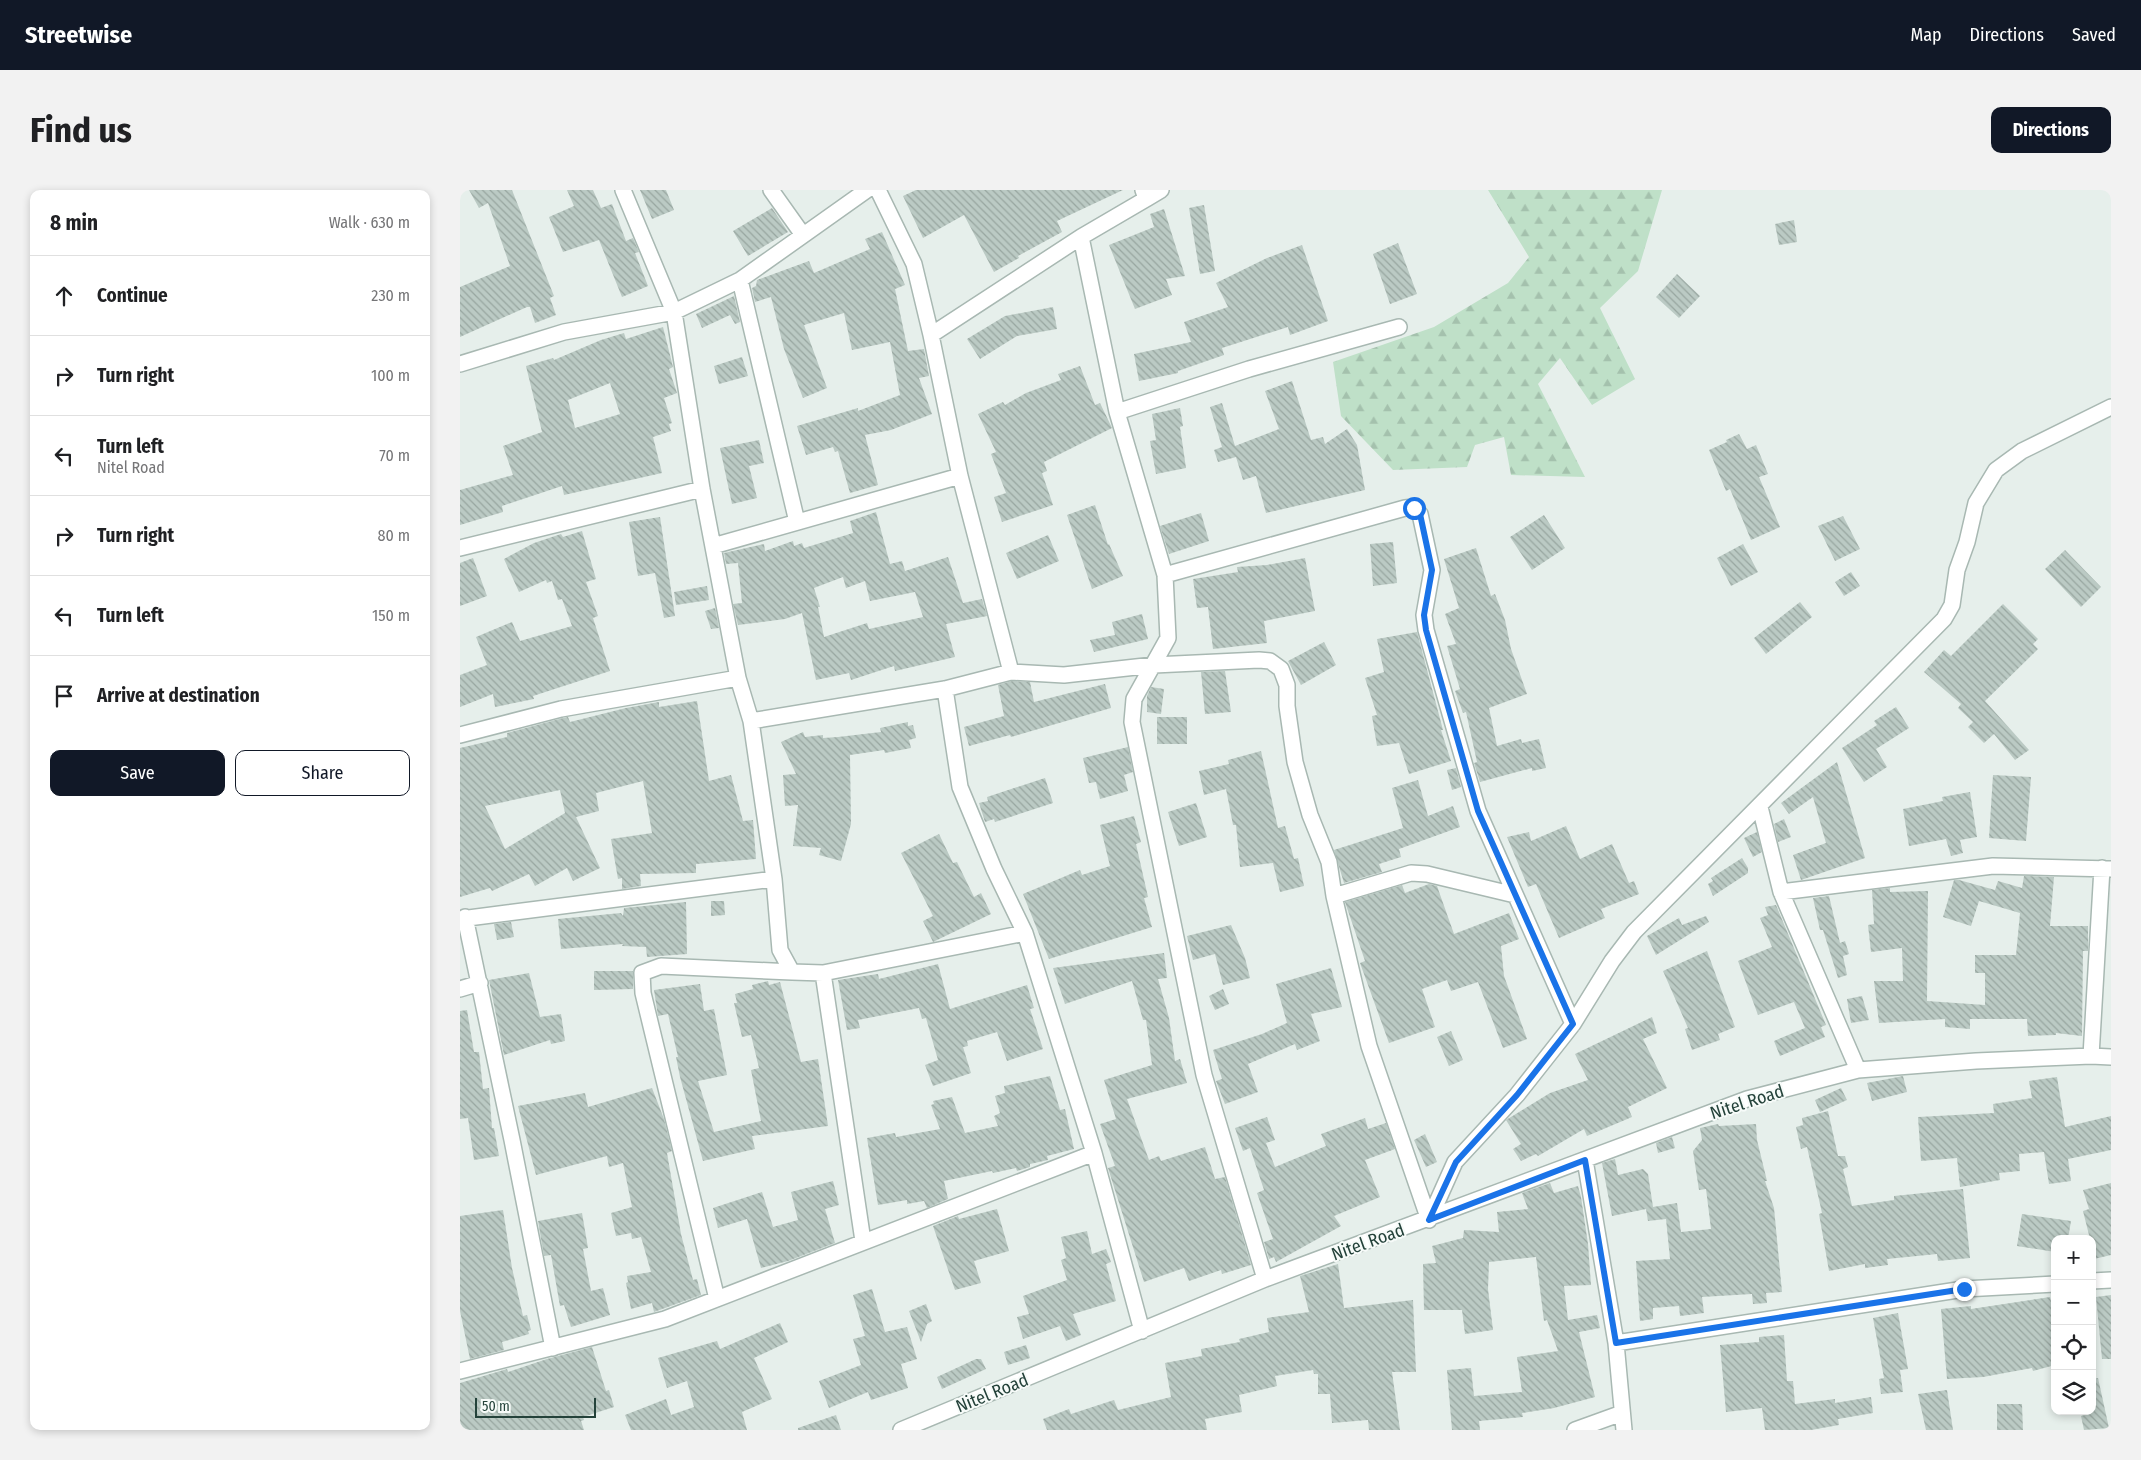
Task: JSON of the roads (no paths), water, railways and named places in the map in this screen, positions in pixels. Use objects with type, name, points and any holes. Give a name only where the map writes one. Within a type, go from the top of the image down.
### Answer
[{"type":"street","points":[[623,190],[674,312],[702,489],[738,678],[751,721],[774,879],[780,950],[792,972]]},
{"type":"street","points":[[771,190],[803,236]]},
{"type":"street","points":[[460,364],[564,332],[674,312],[740,280],[867,190]]},
{"type":"street","points":[[878,190],[914,264],[960,476],[1010,672]]},
{"type":"street","points":[[931,336],[1145,194],[1161,190]]},
{"type":"street","points":[[1081,237],[1117,412],[1165,575],[1168,638],[1134,699],[1132,722],[1204,1075],[1264,1279]]},
{"type":"street","points":[[740,280],[797,522]]},
{"type":"street","points":[[1117,412],[1249,369],[1399,327]]},
{"type":"street","points":[[1429,1220],[1456,1162],[1517,1095],[1573,1024],[1612,961],[1634,932],[1944,619],[1952,605],[1957,570],[1967,542],[1976,502],[1996,470],[2022,451],[2111,408]]},
{"type":"street","points":[[713,546],[960,476]]},
{"type":"street","points":[[460,548],[702,489]]},
{"type":"street","points":[[1165,575],[1284,540],[1405,508],[1414,508],[1420,514],[1432,570],[1424,615],[1426,630],[1478,811],[1573,1024]]},
{"type":"street","points":[[751,721],[945,689],[1010,672],[1064,675],[1154,665],[1259,660],[1270,661],[1281,669],[1287,685],[1287,706],[1294,762],[1310,815],[1329,862],[1334,896],[1369,1046],[1429,1220]]},
{"type":"street","points":[[460,735],[561,709],[738,678]]},
{"type":"street","points":[[945,689],[960,787],[994,869],[1025,933],[1094,1153],[1142,1331]]},
{"type":"street","points":[[1760,806],[1781,892],[1858,1070]]},
{"type":"street","points":[[1781,892],[1993,866],[2106,869],[2091,1056]]},
{"type":"street","points":[[1334,896],[1411,873],[1427,874],[1515,895]]},
{"type":"street","points":[[552,1348],[480,983],[462,918],[774,879]]},
{"type":"street","points":[[717,1299],[643,993],[642,973],[661,966],[822,973],[1025,933]]},
{"type":"street","points":[[822,973],[863,1241]]},
{"type":"street","points":[[460,989],[480,983]]},
{"type":"street","name":"Nitel Road","points":[[901,1430],[1264,1279],[1429,1220],[1747,1099],[1858,1070],[1976,1061],[2091,1056],[2111,1058]]},
{"type":"street","points":[[460,1371],[665,1319],[1094,1153]]},
{"type":"street","points":[[1585,1160],[1616,1343],[1624,1430]]},
{"type":"street","points":[[2096,1281],[2111,1280]]},
{"type":"street","points":[[1616,1343],[1964,1289],[2051,1284]]},
{"type":"street","points":[[1575,1430],[1622,1413]]}]
